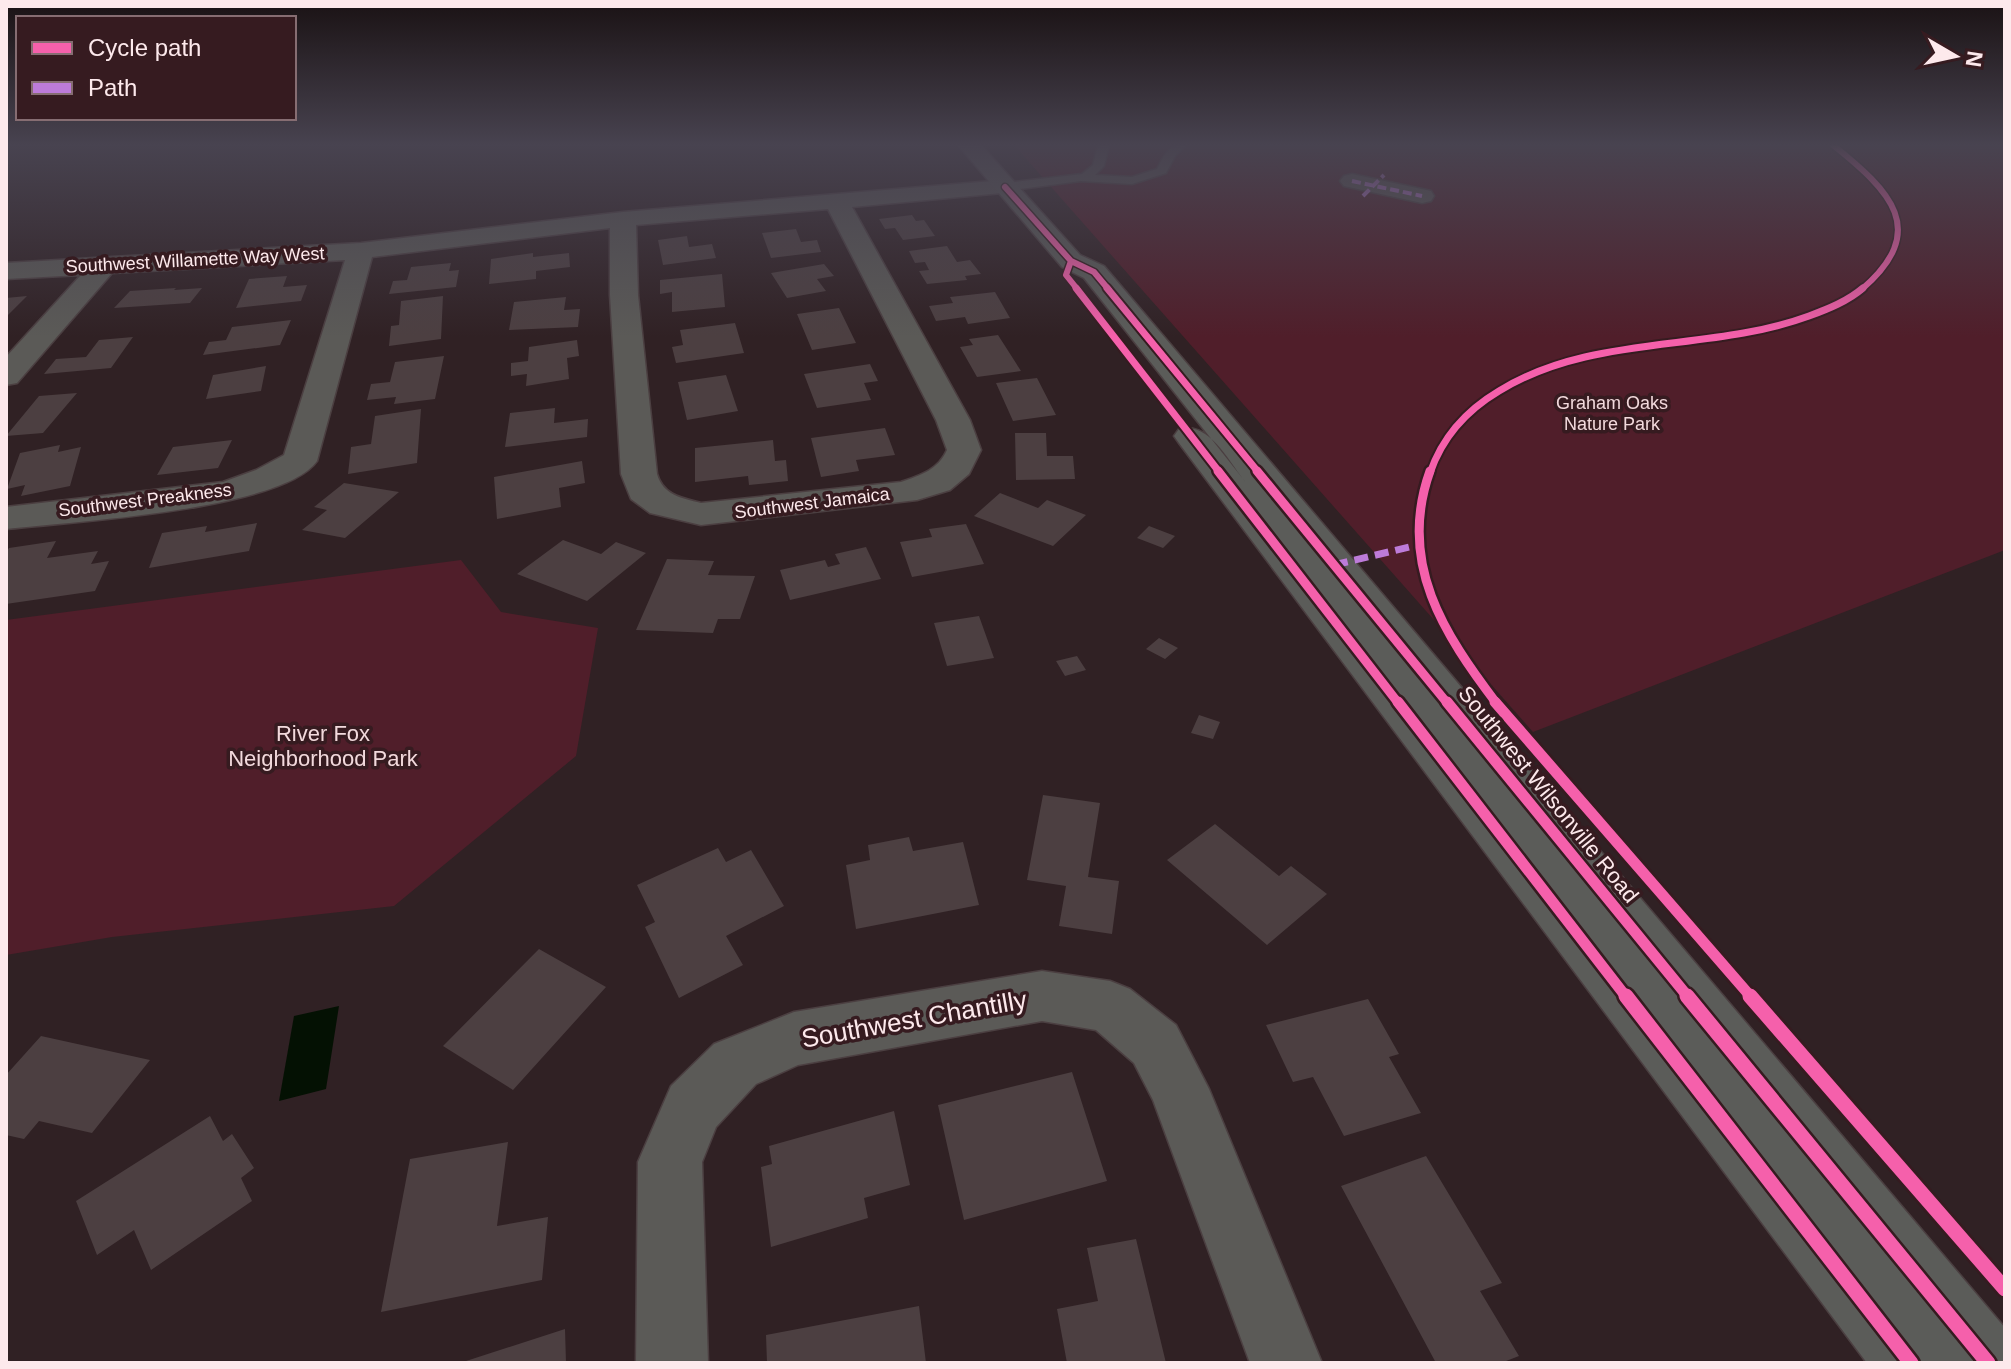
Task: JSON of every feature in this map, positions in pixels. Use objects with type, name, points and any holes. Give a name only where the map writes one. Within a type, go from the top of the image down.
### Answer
[{"type":"main road","name":"Southwest Wilsonville Road","points":[[1025,209],[1071,261],[1094,272],[1988,1363]]},
{"type":"main road","name":"Southwest Wilsonville Road","points":[[1071,261],[1066,275],[1911,1363]]},
{"type":"street","name":"Southwest Willamette Way West","points":[[6,271],[361,251],[623,219],[750,209]]},
{"type":"street","name":"Southwest Jamaica","points":[[623,219],[624,295],[639,474],[644,491],[663,505],[701,514],[904,492],[937,482],[957,467],[964,450],[953,420],[841,209]]},
{"type":"street","name":"Southwest Preakness","points":[[6,518],[228,492],[269,478],[300,461],[361,251]]},
{"type":"street","points":[[6,376],[106,263]]},
{"type":"street","name":"Southwest Chantilly","points":[[672,1363],[670,1162],[693,1107],[735,1064],[794,1039],[1042,996],[1110,1007],[1155,1044],[1179,1089],[1286,1363]]},
{"type":"green space","name":"Graham Oaks Nature Park","points":[[1070,209],[2005,209],[2005,550],[1533,732]]},
{"type":"green space","name":"River Fox Neighborhood Park","points":[[461,560],[501,612],[598,628],[576,756],[394,906],[112,937],[6,955],[6,620]]},
{"type":"shaded area","points":[[339,1006],[326,1089],[279,1101],[294,1016]]},
{"type":"building","points":[[912,215],[916,221],[924,220],[935,236],[903,240],[895,228],[885,229],[879,219]]},
{"type":"building","points":[[796,229],[801,242],[817,240],[821,252],[771,258],[762,233]]},
{"type":"building","points":[[687,236],[689,247],[712,244],[716,258],[663,265],[658,240]]},
{"type":"building","points":[[947,246],[957,262],[970,260],[981,274],[965,276],[967,280],[927,284],[919,271],[929,270],[925,262],[915,263],[909,251]]},
{"type":"building","points":[[533,253],[533,257],[569,253],[570,267],[536,271],[536,279],[489,284],[491,259]]},
{"type":"building","points":[[451,263],[449,271],[459,270],[456,287],[389,294],[393,281],[407,280],[411,267]]},
{"type":"building","points":[[824,264],[834,276],[817,279],[826,291],[787,298],[771,273]]},
{"type":"building","points":[[722,274],[725,307],[672,312],[672,292],[660,294],[660,280]]},
{"type":"building","points":[[287,276],[283,287],[307,285],[301,301],[236,308],[249,279]]},
{"type":"building","points":[[176,288],[174,290],[202,288],[190,303],[114,308],[130,291]]},
{"type":"building","points":[[995,292],[1010,318],[968,324],[965,317],[936,321],[929,306],[953,303],[950,297]]},
{"type":"building","points":[[27,296],[6,317],[6,298]]},
{"type":"building","points":[[443,296],[441,339],[389,346],[391,326],[399,325],[401,301]]},
{"type":"building","points":[[566,297],[564,310],[580,309],[578,327],[509,330],[514,302]]},
{"type":"building","points":[[839,308],[856,343],[812,350],[797,314]]},
{"type":"building","points":[[291,320],[280,345],[203,355],[209,342],[226,340],[232,327]]},
{"type":"building","points":[[735,323],[744,353],[676,363],[672,347],[683,345],[680,330]]},
{"type":"building","points":[[998,335],[1021,371],[977,377],[960,347],[973,345],[969,339]]},
{"type":"building","points":[[133,337],[111,368],[44,374],[56,359],[86,357],[99,340]]},
{"type":"building","points":[[577,340],[579,356],[567,358],[569,379],[526,386],[527,374],[511,376],[511,363],[528,361],[529,347]]},
{"type":"building","points":[[444,356],[435,399],[394,404],[396,397],[367,400],[371,384],[390,382],[395,362]]},
{"type":"building","points":[[870,364],[878,381],[864,383],[871,400],[817,408],[804,374]]},
{"type":"building","points":[[266,366],[261,391],[206,399],[213,375]]},
{"type":"building","points":[[726,375],[738,411],[687,420],[678,382]]},
{"type":"building","points":[[1037,378],[1056,415],[1013,421],[996,383]]},
{"type":"building","points":[[77,393],[43,433],[6,436],[39,396]]},
{"type":"building","points":[[555,408],[554,423],[588,419],[587,437],[505,447],[510,413]]},
{"type":"building","points":[[421,409],[417,463],[348,474],[351,447],[371,444],[375,416]]},
{"type":"building","points":[[885,428],[895,455],[856,460],[859,471],[821,477],[811,438]]},
{"type":"building","points":[[1015,433],[1046,433],[1047,456],[1073,456],[1075,479],[1016,480]]},
{"type":"building","points":[[232,440],[218,468],[157,475],[173,447]]},
{"type":"building","points":[[773,440],[775,461],[786,460],[788,481],[749,485],[748,476],[695,482],[695,448]]},
{"type":"building","points":[[60,445],[58,452],[81,447],[70,486],[21,496],[25,485],[7,489],[20,453]]},
{"type":"building","points":[[582,461],[585,483],[559,488],[561,507],[497,519],[494,477]]},
{"type":"building","points":[[344,483],[399,492],[345,538],[302,530],[327,510],[314,507]]},
{"type":"building","points":[[1000,493],[1038,508],[1047,500],[1086,515],[1053,546],[974,516]]},
{"type":"building","points":[[257,523],[249,551],[149,568],[162,533],[207,526],[205,532]]},
{"type":"building","points":[[966,524],[984,564],[912,577],[900,542],[932,537],[929,529]]},
{"type":"building","points":[[1149,526],[1175,536],[1163,548],[1137,538]]},
{"type":"building","points":[[563,540],[601,554],[616,542],[646,553],[587,601],[517,574]]},
{"type":"building","points":[[56,541],[47,558],[98,551],[91,564],[109,561],[95,591],[6,604],[6,552],[9,548]]},
{"type":"building","points":[[866,547],[881,579],[790,600],[780,570],[825,560],[828,567],[840,564],[835,554]]},
{"type":"building","points":[[667,559],[714,561],[708,575],[755,576],[740,619],[718,619],[713,633],[636,630]]},
{"type":"building","points":[[979,616],[994,658],[947,666],[934,623]]},
{"type":"building","points":[[1159,638],[1178,648],[1165,659],[1146,649]]},
{"type":"building","points":[[1077,656],[1086,670],[1065,676],[1056,661]]},
{"type":"building","points":[[1199,715],[1220,722],[1213,739],[1191,733]]},
{"type":"building","points":[[1043,795],[1100,803],[1088,877],[1119,881],[1112,934],[1059,926],[1066,886],[1027,880]]},
{"type":"building","points":[[1215,824],[1279,876],[1291,866],[1327,894],[1267,945],[1167,860]]},
{"type":"building","points":[[909,837],[913,851],[963,842],[979,905],[856,929],[846,865],[870,860],[868,845]]},
{"type":"building","points":[[718,848],[726,862],[751,850],[784,906],[726,936],[743,965],[679,998],[645,927],[655,922],[637,885]]},
{"type":"building","points":[[539,949],[606,987],[513,1090],[443,1046]]},
{"type":"building","points":[[1368,999],[1399,1054],[1389,1057],[1421,1113],[1344,1136],[1313,1077],[1293,1082],[1266,1025]]},
{"type":"building","points":[[41,1036],[150,1060],[92,1133],[39,1121],[24,1139],[6,1135],[6,1075]]},
{"type":"building","points":[[1072,1072],[1107,1181],[964,1220],[938,1105]]},
{"type":"building","points":[[894,1111],[910,1185],[864,1198],[868,1218],[771,1247],[761,1167],[772,1164],[769,1146]]},
{"type":"building","points":[[210,1116],[223,1141],[232,1134],[254,1168],[241,1178],[252,1201],[151,1270],[134,1230],[97,1255],[76,1201]]},
{"type":"building","points":[[508,1142],[497,1226],[548,1217],[542,1280],[381,1312],[410,1159]]},
{"type":"building","points":[[1426,1156],[1502,1283],[1480,1291],[1519,1356],[1501,1363],[1436,1363],[1341,1186]]},
{"type":"building","points":[[1136,1239],[1166,1363],[1067,1363],[1057,1309],[1098,1301],[1087,1248]]},
{"type":"building","points":[[919,1306],[926,1363],[767,1363],[766,1335]]},
{"type":"building","points":[[565,1329],[566,1363],[463,1363],[463,1362]]},
{"type":"marked path","points":[[1334,565],[1418,545]]},
{"type":"cycle path","points":[[1025,209],[1071,261],[1094,272],[1988,1363]]},
{"type":"cycle path","points":[[1893,209],[1899,226],[1896,250],[1882,272],[1859,292],[1828,309],[1789,323],[1742,334],[1621,349],[1555,364],[1517,380],[1484,400],[1456,425],[1436,455],[1423,490],[1420,530],[1432,602],[1441,623],[1498,706],[2005,1289]]},
{"type":"cycle path","points":[[1071,261],[1066,275],[1911,1363]]}]
